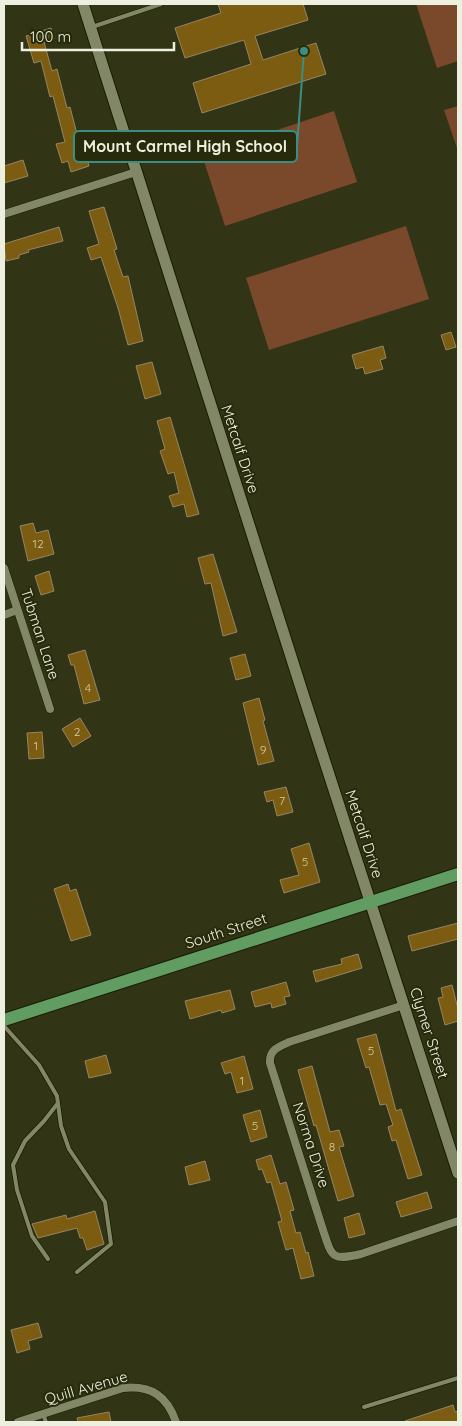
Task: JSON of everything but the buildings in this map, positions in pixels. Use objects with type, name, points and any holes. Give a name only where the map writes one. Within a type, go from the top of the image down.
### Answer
[{"type":"main road","name":"South Street","points":[[4,1020],[458,874]]},
{"type":"street","name":"Metcalf Drive","points":[[83,4],[371,902]]},
{"type":"street","points":[[4,214],[136,172]]},
{"type":"street","name":"Tubman Lane","points":[[4,568],[50,709]]},
{"type":"street","points":[[4,615],[17,610]]},
{"type":"street","name":"Clymer Street","points":[[371,902],[458,1173]]},
{"type":"street","name":"Norma Drive","points":[[404,1005],[289,1042],[274,1050],[270,1056],[270,1064],[323,1230],[330,1250],[335,1256],[345,1258],[361,1254],[458,1221]]},
{"type":"street","name":"Quill Avenue","points":[[18,1422],[44,1418],[123,1388],[135,1387],[156,1394],[170,1406],[176,1422]]},
{"type":"lane","points":[[91,27],[160,4]]},
{"type":"lane","points":[[4,1026],[39,1064],[57,1096],[62,1126],[69,1149],[105,1202],[111,1244],[77,1272]]},
{"type":"lane","points":[[48,1259],[32,1236],[17,1190],[13,1165],[25,1140],[44,1121],[58,1103]]},
{"type":"lane","points":[[364,1407],[458,1378]]},
{"type":"shaded area","points":[[416,4],[458,4],[458,61],[437,68]]},
{"type":"shaded area","points":[[458,106],[458,151],[444,110]]},
{"type":"shaded area","points":[[334,111],[357,182],[225,226],[202,155]]},
{"type":"shaded area","points":[[406,226],[429,299],[269,350],[246,278]]},
{"type":"place","name":"Mount Carmel High School","points":[[304,51]]}]
